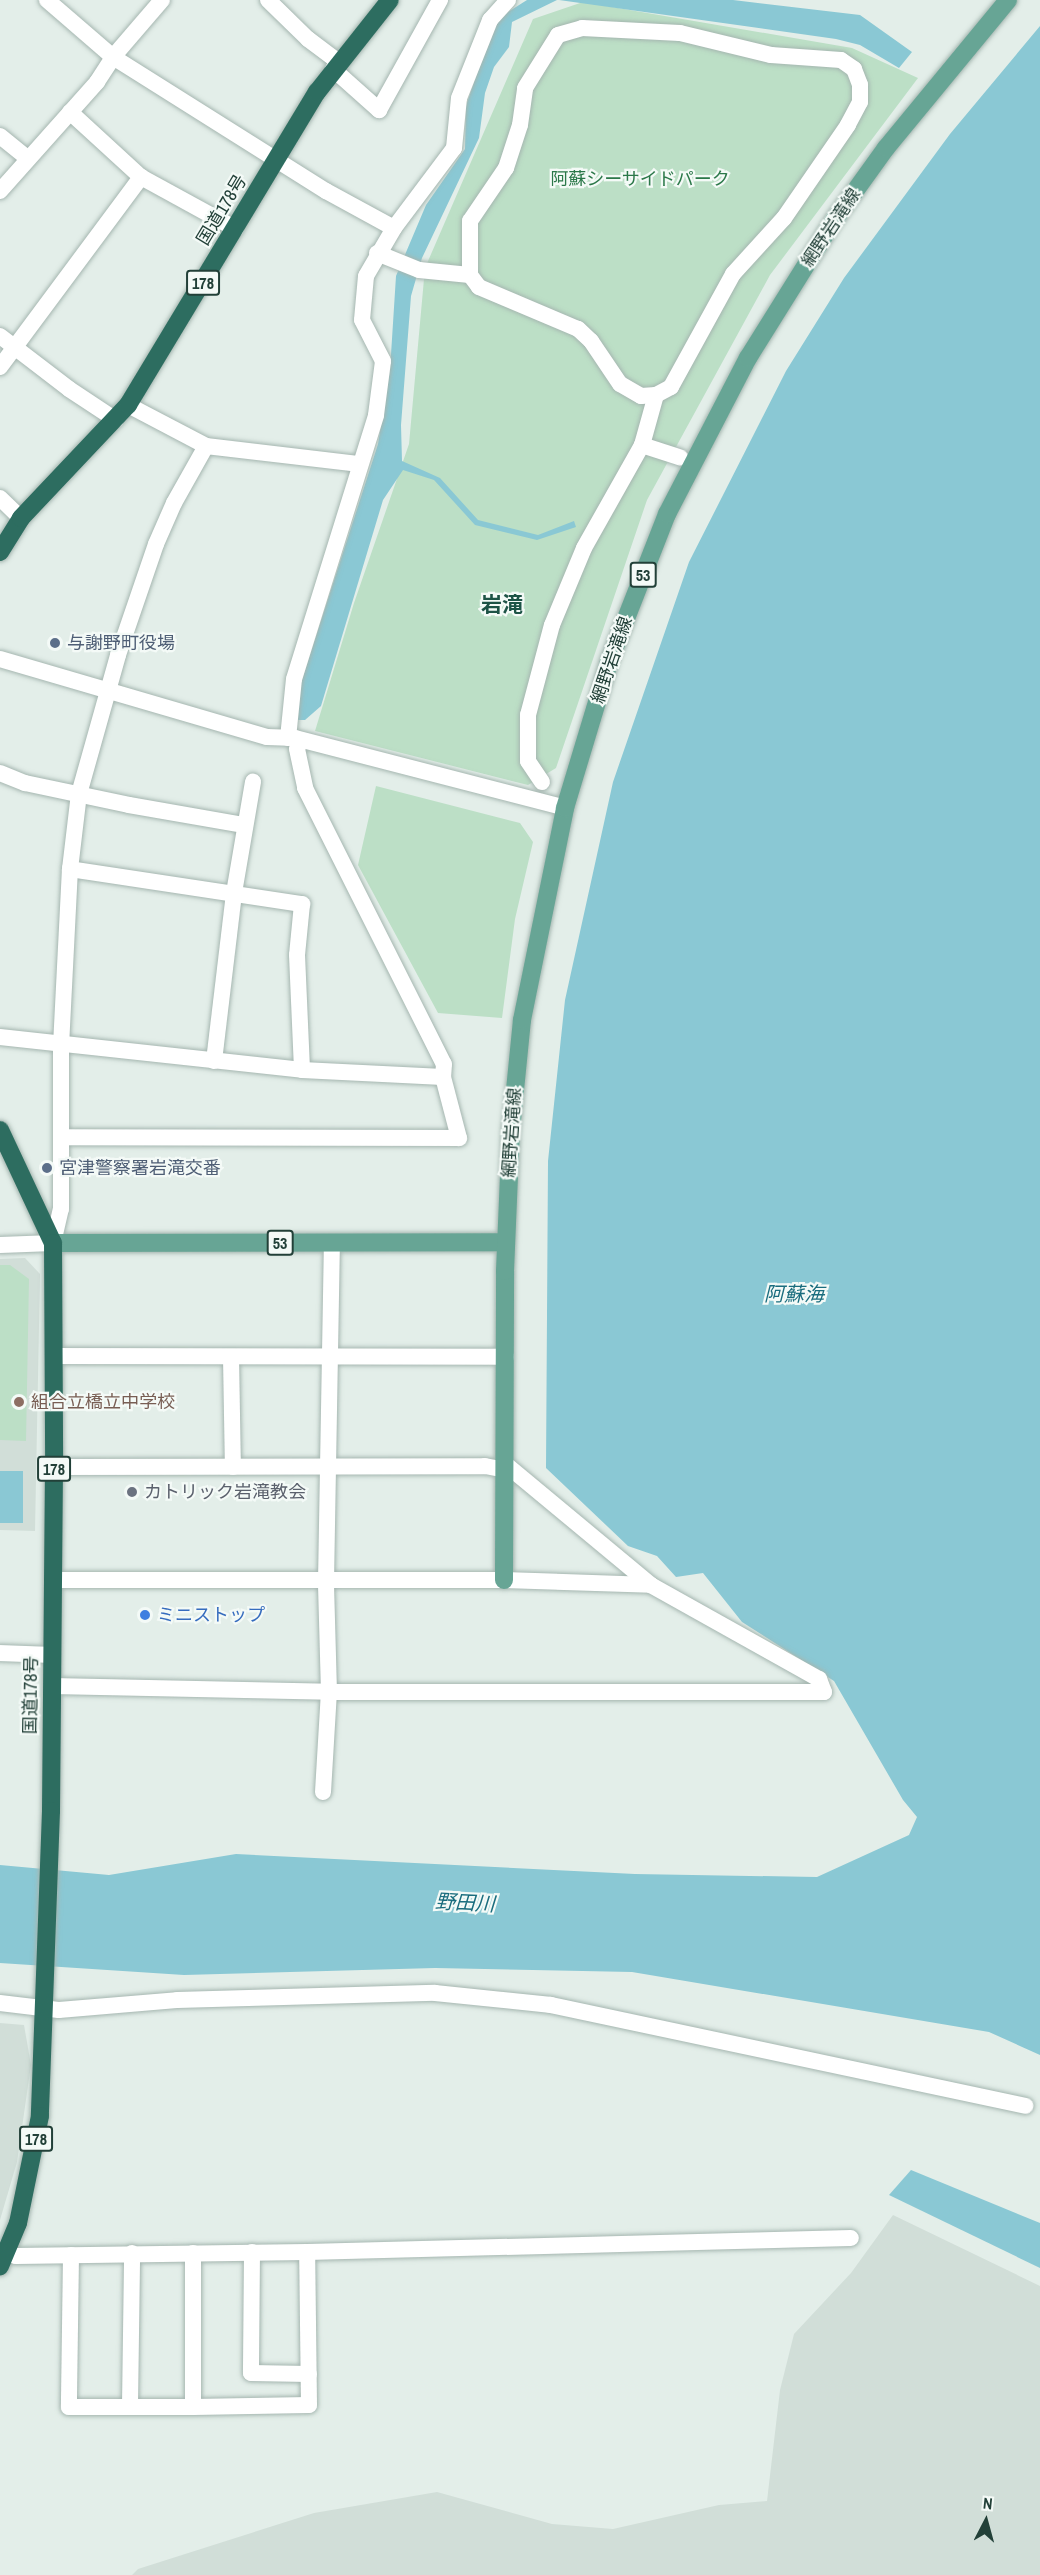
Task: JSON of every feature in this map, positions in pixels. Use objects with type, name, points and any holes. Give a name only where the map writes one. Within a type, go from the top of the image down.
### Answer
[{"type":"highway","name":"国道178号","points":[[0,552],[21,518],[122,412],[336,65],[390,0]]},
{"type":"highway","name":"国道178号","points":[[0,1130],[53,1243],[54,1467],[51,1819],[46,2007],[38,2127],[23,2201],[4,2260]]},
{"type":"main road","name":"網野岩滝線","points":[[504,1580],[506,1242],[522,1020],[565,808],[609,662],[663,524],[748,358],[836,219],[886,148],[1008,0]]},
{"type":"main road","name":"53","points":[[53,1243],[506,1242]]},
{"type":"street","points":[[47,0],[113,57],[277,159],[394,228]]},
{"type":"street","points":[[0,191],[70,112],[162,0]]},
{"type":"street","points":[[268,0],[379,110],[440,0]]},
{"type":"street","points":[[61,1137],[459,1138],[443,1077],[444,1064],[305,788],[294,739],[294,679],[376,415],[383,361],[362,320],[366,276],[377,253],[394,228],[454,148],[459,98],[490,20],[508,0]]},
{"type":"street","points":[[582,28],[680,33],[771,55],[841,60],[854,69],[860,85],[860,102],[848,125],[784,218],[733,274],[671,387],[656,395],[641,396],[620,384],[591,340],[578,329],[479,287],[470,275],[470,221],[506,168],[520,125],[525,88],[558,35],[582,28]]},
{"type":"street","points":[[70,112],[141,177],[236,230]]},
{"type":"street","points":[[0,136],[28,159]]},
{"type":"street","points":[[0,367],[141,177]]},
{"type":"street","points":[[377,253],[419,270],[470,275]]},
{"type":"street","points":[[0,336],[15,349],[122,412],[206,446],[360,464]]},
{"type":"street","points":[[542,782],[528,760],[528,715],[552,625],[584,548],[642,445],[656,395]]},
{"type":"street","points":[[642,445],[680,457]]},
{"type":"street","points":[[0,1245],[53,1243],[61,1209],[61,1046],[70,869],[79,794],[108,689],[156,544],[206,446]]},
{"type":"street","points":[[0,498],[21,518]]},
{"type":"street","points":[[0,658],[267,737],[294,739],[565,808]]},
{"type":"street","points":[[0,773],[25,783],[244,825]]},
{"type":"street","points":[[214,1061],[234,893],[253,782]]},
{"type":"street","points":[[70,869],[302,904],[297,955],[302,1070]]},
{"type":"street","points":[[0,1037],[61,1046],[302,1070],[443,1077]]},
{"type":"street","points":[[323,1792],[329,1692],[326,1582],[332,1243]]},
{"type":"street","points":[[53,1356],[506,1357]]},
{"type":"street","points":[[231,1357],[232,1467]]},
{"type":"street","points":[[52,1686],[329,1692],[824,1692],[819,1679],[651,1585],[506,1467],[54,1467]]},
{"type":"street","points":[[54,1580],[326,1582],[504,1580],[651,1585]]},
{"type":"street","points":[[0,1653],[52,1655]]},
{"type":"street","points":[[0,2003],[59,2010],[177,2000],[435,1993],[551,2005],[1025,2106]]},
{"type":"street","points":[[4,2260],[16,2256],[307,2252],[851,2238]]},
{"type":"street","points":[[252,2252],[251,2373],[309,2374]]},
{"type":"street","points":[[71,2255],[69,2407],[130,2405],[193,2407],[309,2405],[307,2252]]},
{"type":"street","points":[[130,2405],[132,2253]]},
{"type":"street","points":[[193,2253],[193,2407]]},
{"type":"shaded area","name":"組合立橋立中学校","points":[[25,1258],[40,1274],[35,1531],[0,1530],[0,1259]]},
{"type":"shaded area","points":[[0,2023],[24,2025],[31,2065],[17,2162],[0,2220]]},
{"type":"shaded area","points":[[893,2215],[1040,2286],[1040,2575],[132,2575],[138,2569],[314,2513],[437,2492],[552,2524],[613,2529],[719,2505],[767,2501],[780,2390],[794,2334],[851,2273]]},
{"type":"green space","name":"阿蘇シーサイドパーク","points":[[583,2],[852,48],[918,78],[770,275],[647,500],[556,768],[528,785],[315,731],[354,603],[409,444],[425,268],[533,19]]},
{"type":"green space","points":[[376,786],[520,823],[533,842],[515,919],[502,1018],[438,1013],[358,865]]},
{"type":"green space","points":[[0,1265],[10,1265],[29,1279],[26,1441],[0,1440]]},
{"type":"water","points":[[527,0],[557,0],[512,22],[509,47],[494,67],[485,93],[479,138],[422,258],[411,296],[401,425],[402,461],[440,478],[478,520],[538,535],[574,521],[576,527],[537,540],[475,525],[434,480],[403,470],[383,500],[321,706],[305,720],[296,720],[301,683],[378,444],[390,370],[396,276],[426,205],[465,149],[466,106],[495,20]]},
{"type":"water","points":[[559,0],[733,0],[860,15],[912,52],[899,68],[860,45],[836,39]]},
{"type":"water","name":"阿蘇海","points":[[1040,26],[1040,2055],[989,2032],[632,1972],[435,1968],[184,1975],[0,1963],[0,1865],[109,1875],[236,1854],[635,1874],[817,1877],[909,1835],[917,1817],[903,1800],[834,1681],[742,1622],[703,1573],[676,1577],[657,1556],[628,1546],[546,1468],[548,1161],[565,1000],[613,782],[689,562],[786,371],[844,278],[950,134]]},
{"type":"water","points":[[0,1471],[23,1471],[23,1523],[0,1523]]},
{"type":"water","points":[[911,2170],[1040,2223],[1040,2268],[889,2195]]},
{"type":"place","name":"与謝野町役場","points":[[55,643]]},
{"type":"place","name":"宮津警察署岩滝交番","points":[[47,1168]]},
{"type":"place","name":"組合立橋立中学校","points":[[19,1402]]},
{"type":"place","name":"カトリック岩滝教会","points":[[132,1492]]},
{"type":"place","name":"ミニストップ","points":[[145,1615]]},
{"type":"district","name":"岩滝","points":[[502,605]]},
{"type":"water label","name":"野田川","points":[[465,1902]]}]
